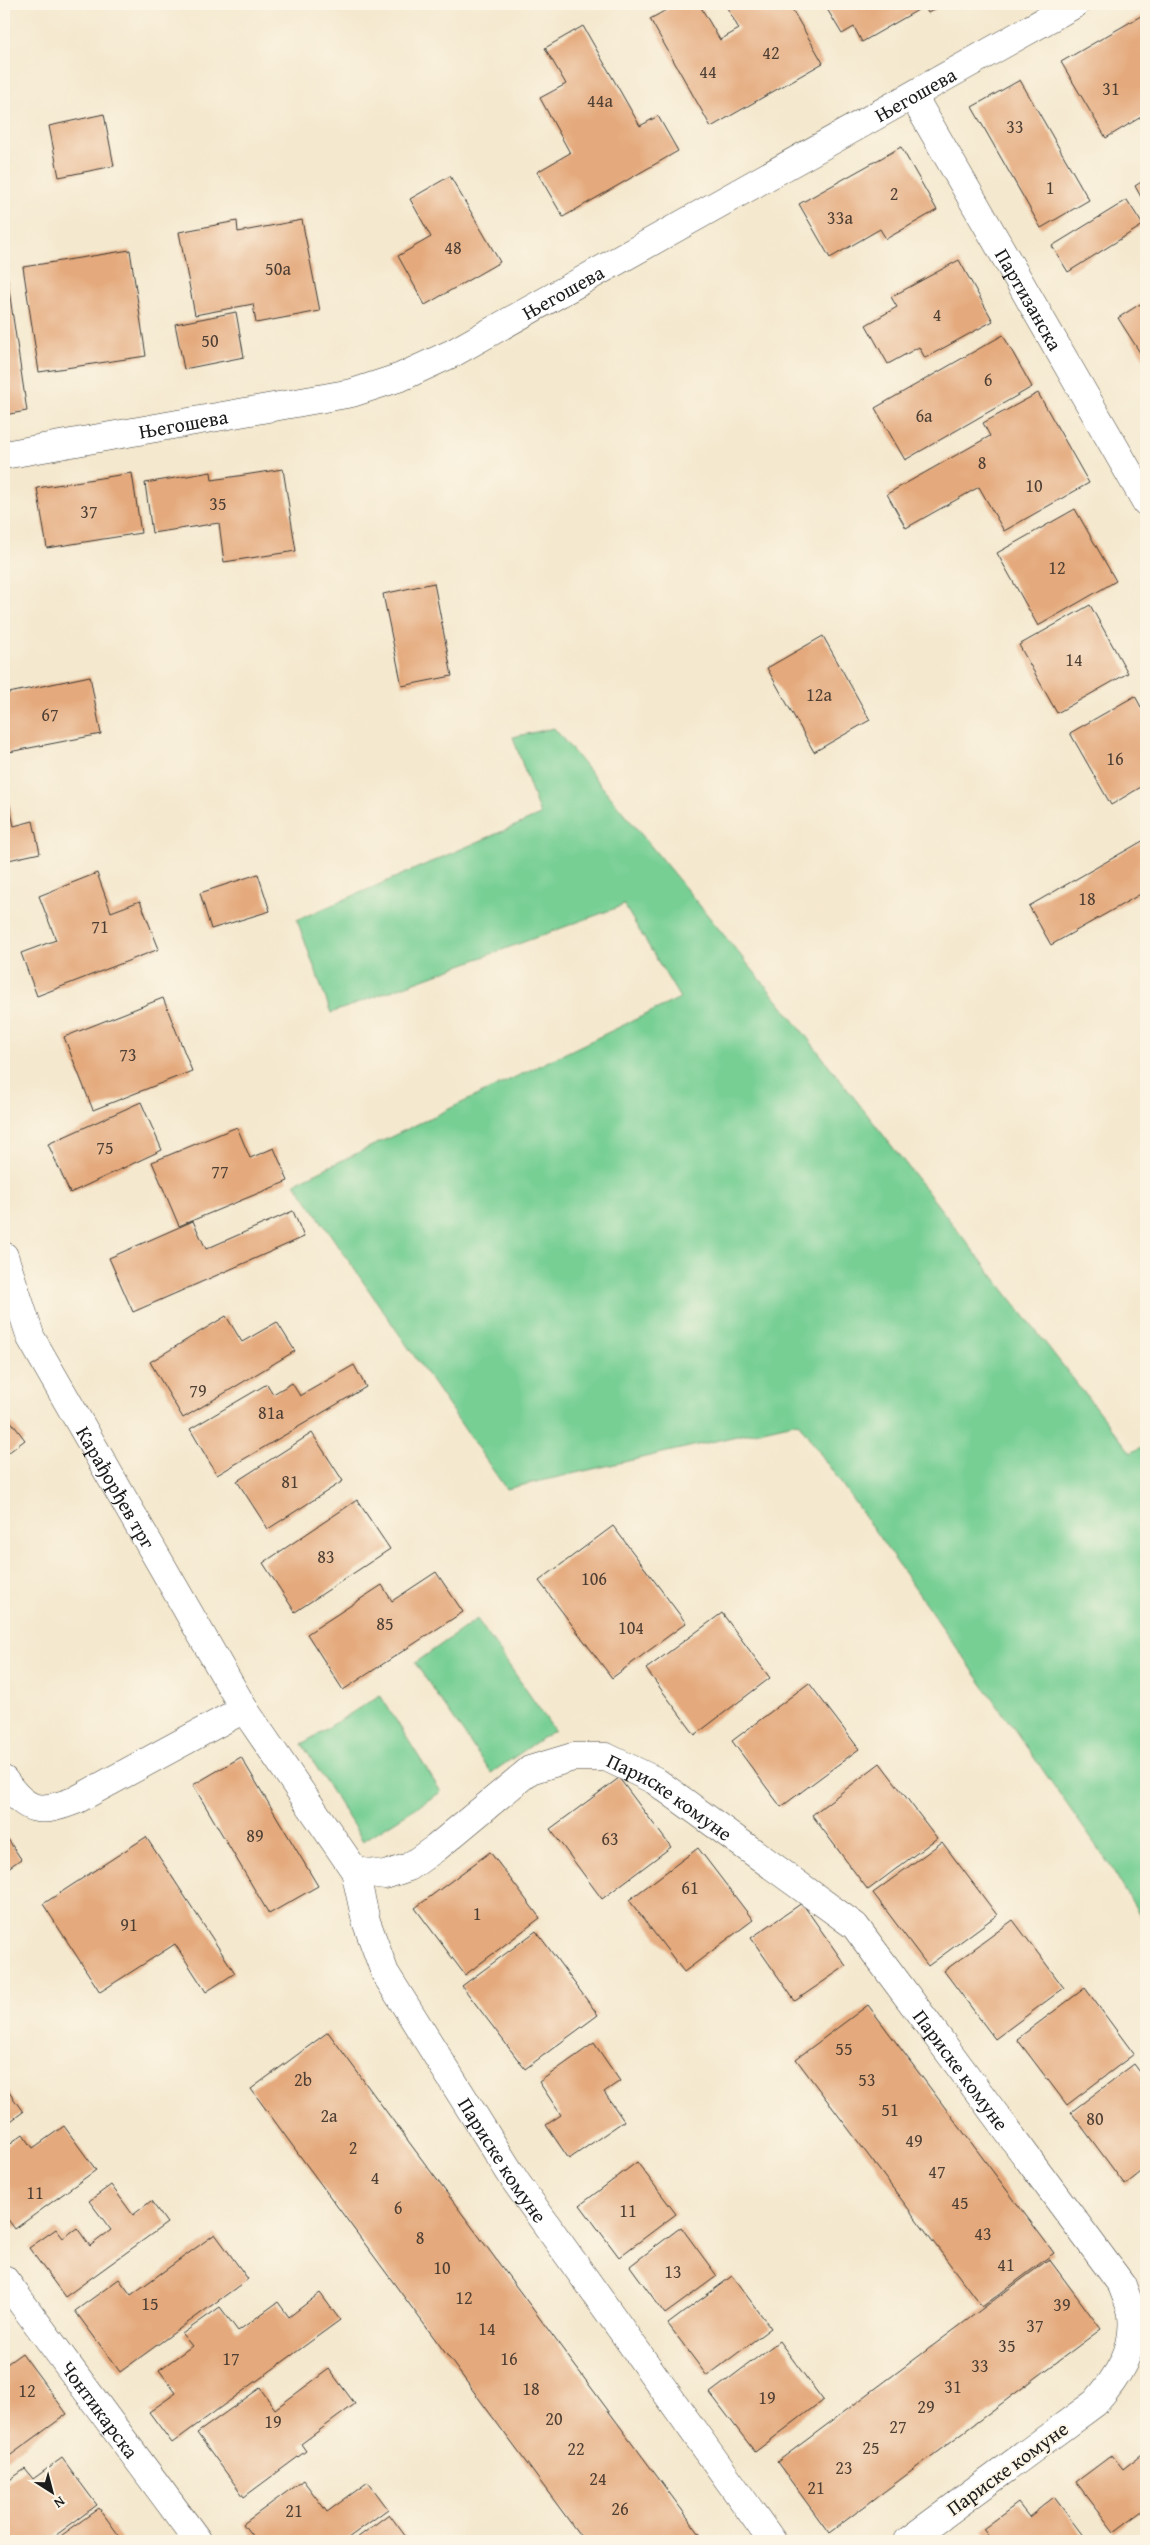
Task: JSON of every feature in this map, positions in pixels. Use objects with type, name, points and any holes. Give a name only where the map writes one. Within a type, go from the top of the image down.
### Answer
[{"type":"street","name":"Његошева","points":[[4,455],[352,393],[401,377],[453,353],[1075,4]]},
{"type":"street","name":"Партизанска","points":[[913,96],[1146,502]]},
{"type":"street","name":"Карађорђев трг","points":[[4,1256],[31,1338],[244,1709],[355,1871]]},
{"type":"street","points":[[4,1780],[18,1800],[32,1809],[52,1810],[76,1800],[244,1709]]},
{"type":"street","name":"Париске комуне","points":[[772,2541],[516,2182],[385,1973],[366,1921],[355,1871],[385,1875],[409,1868],[530,1770],[573,1757],[606,1757],[654,1780],[855,1926],[1122,2285],[1132,2314],[1131,2345],[1117,2377],[1095,2403],[908,2541]]},
{"type":"street","name":"Чонтикарска","points":[[4,2279],[198,2541]]},
{"type":"green space","points":[[554,728],[792,1018],[1131,1453],[1146,1444],[1146,1925],[1111,1867],[798,1422],[506,1489],[295,1183],[680,998],[624,905],[331,1013],[297,920],[540,815],[513,737]]},
{"type":"green space","points":[[477,1619],[554,1730],[491,1773],[415,1663]]},
{"type":"green space","points":[[380,1695],[441,1792],[363,1841],[302,1744]]},
{"type":"building","points":[[677,4],[699,4],[720,40],[739,29],[725,4],[765,4],[770,11],[783,4],[789,4],[823,63],[711,127],[650,19]]},
{"type":"building","points":[[824,4],[915,4],[918,10],[862,42],[854,27],[842,34]]},
{"type":"building","points":[[923,4],[944,4],[928,13]]},
{"type":"building","points":[[1146,13],[1146,114],[1106,138],[1061,62]]},
{"type":"building","points":[[583,26],[640,126],[658,116],[678,151],[563,217],[537,172],[570,153],[540,98],[566,84],[545,48]]},
{"type":"building","points":[[1020,80],[1089,200],[1041,228],[972,107]]},
{"type":"building","points":[[104,114],[114,166],[59,177],[49,126]]},
{"type":"building","points":[[901,147],[937,210],[886,239],[880,229],[830,258],[799,204]]},
{"type":"building","points":[[450,176],[500,262],[425,305],[398,256],[431,237],[410,199]]},
{"type":"building","points":[[1146,179],[1146,206],[1135,186]]},
{"type":"building","points":[[1127,200],[1143,225],[1068,272],[1052,246]]},
{"type":"building","points":[[302,220],[320,311],[256,323],[253,304],[195,315],[179,232],[237,221],[238,232]]},
{"type":"building","points":[[130,250],[146,356],[39,372],[23,267]]},
{"type":"building","points":[[959,260],[993,321],[925,358],[919,347],[888,364],[866,325],[897,307],[891,297]]},
{"type":"building","points":[[4,270],[6,270],[27,411],[4,415]]},
{"type":"building","points":[[1140,304],[1146,313],[1146,362],[1118,318]]},
{"type":"building","points":[[236,312],[244,357],[184,369],[175,324]]},
{"type":"building","points":[[1003,335],[1032,387],[905,460],[875,408]]},
{"type":"building","points":[[1038,393],[1089,483],[1004,531],[979,487],[906,528],[887,494],[990,436],[983,423]]},
{"type":"building","points":[[283,469],[296,551],[224,562],[219,523],[152,533],[145,483],[211,472],[212,480]]},
{"type":"building","points":[[132,473],[141,533],[47,548],[37,488]]},
{"type":"building","points":[[1075,509],[1116,581],[1038,626],[997,553]]},
{"type":"building","points":[[434,583],[452,676],[402,686],[383,594]]},
{"type":"building","points":[[1090,605],[1128,673],[1057,713],[1019,645]]},
{"type":"building","points":[[823,636],[870,720],[814,752],[767,668]]},
{"type":"building","points":[[90,676],[101,734],[4,753],[4,694]]},
{"type":"building","points":[[1135,696],[1146,716],[1146,784],[1111,805],[1070,733]]},
{"type":"building","points":[[6,788],[14,826],[33,821],[40,853],[4,861],[4,789]]},
{"type":"building","points":[[1146,839],[1146,891],[1051,945],[1029,906]]},
{"type":"building","points":[[97,873],[111,912],[140,901],[159,949],[37,996],[21,953],[56,940],[39,896]]},
{"type":"building","points":[[258,874],[270,911],[211,929],[200,893]]},
{"type":"building","points":[[163,998],[192,1071],[93,1110],[64,1037]]},
{"type":"building","points":[[141,1102],[162,1150],[70,1193],[48,1144]]},
{"type":"building","points":[[237,1127],[250,1158],[274,1148],[288,1181],[179,1226],[152,1162]]},
{"type":"building","points":[[293,1211],[304,1237],[133,1312],[109,1258],[193,1221],[206,1249]]},
{"type":"building","points":[[226,1316],[242,1342],[277,1322],[295,1351],[183,1418],[150,1362]]},
{"type":"building","points":[[354,1365],[366,1387],[217,1475],[190,1429],[267,1384],[273,1394],[292,1383],[300,1396]]},
{"type":"building","points":[[4,1412],[25,1440],[4,1456]]},
{"type":"building","points":[[312,1433],[343,1481],[268,1529],[237,1481]]},
{"type":"building","points":[[357,1500],[390,1549],[295,1612],[263,1563]]},
{"type":"building","points":[[613,1526],[686,1623],[612,1678],[539,1581]]},
{"type":"building","points":[[436,1572],[463,1612],[343,1690],[307,1634],[382,1585],[392,1601]]},
{"type":"building","points":[[722,1613],[770,1678],[695,1735],[646,1669]]},
{"type":"building","points":[[809,1683],[859,1749],[781,1807],[732,1741]]},
{"type":"building","points":[[241,1757],[318,1886],[269,1914],[193,1785]]},
{"type":"building","points":[[880,1763],[937,1838],[868,1890],[812,1815]]},
{"type":"building","points":[[619,1778],[671,1847],[602,1899],[550,1829]]},
{"type":"building","points":[[4,1833],[21,1859],[4,1871]]},
{"type":"building","points":[[146,1837],[235,1973],[206,1992],[175,1944],[100,1992],[43,1904]]},
{"type":"building","points":[[942,1842],[997,1915],[928,1966],[873,1893]]},
{"type":"building","points":[[698,1848],[753,1920],[684,1972],[629,1900]]},
{"type":"building","points":[[490,1852],[540,1918],[465,1975],[415,1908]]},
{"type":"building","points":[[802,1903],[846,1966],[795,2001],[751,1938]]},
{"type":"building","points":[[1013,1920],[1064,1988],[995,2039],[944,1971]]},
{"type":"building","points":[[536,1931],[598,2015],[525,2069],[462,1986]]},
{"type":"building","points":[[1085,1988],[1134,2054],[1067,2105],[1017,2039]]},
{"type":"building","points":[[868,2005],[1054,2253],[982,2307],[796,2059]]},
{"type":"building","points":[[328,2032],[705,2541],[584,2541],[251,2089]]},
{"type":"building","points":[[594,2043],[620,2081],[604,2092],[624,2121],[569,2159],[546,2125],[561,2115],[539,2082]]},
{"type":"building","points":[[1134,2064],[1146,2080],[1146,2168],[1125,2185],[1071,2112]]},
{"type":"building","points":[[4,2085],[23,2112],[4,2126]]},
{"type":"building","points":[[64,2126],[96,2170],[15,2229],[4,2214],[4,2148],[23,2134],[33,2148]]},
{"type":"building","points":[[637,2162],[676,2214],[619,2257],[580,2205]]},
{"type":"building","points":[[111,2185],[133,2215],[151,2201],[167,2223],[65,2297],[29,2248],[56,2229],[63,2238],[77,2228],[90,2246],[111,2230],[89,2201]]},
{"type":"building","points":[[681,2227],[717,2276],[665,2314],[630,2266]]},
{"type":"building","points":[[215,2234],[248,2279],[120,2372],[75,2311],[119,2279],[131,2295]]},
{"type":"building","points":[[1049,2259],[1101,2329],[829,2533],[777,2462]]},
{"type":"building","points":[[732,2276],[771,2328],[707,2376],[668,2324]]},
{"type":"building","points":[[320,2293],[340,2320],[172,2443],[149,2412],[176,2393],[159,2370],[192,2346],[182,2334],[220,2307],[238,2331],[278,2302],[289,2317]]},
{"type":"building","points":[[779,2341],[823,2400],[755,2452],[710,2393]]},
{"type":"building","points":[[22,2353],[67,2414],[4,2460],[4,2366]]},
{"type":"building","points":[[329,2369],[355,2404],[301,2444],[306,2451],[244,2497],[197,2433],[260,2388],[275,2409]]},
{"type":"building","points":[[1146,2451],[1146,2516],[1142,2511],[1114,2532],[1076,2482],[1112,2455],[1123,2469]]},
{"type":"building","points":[[62,2458],[97,2505],[48,2541],[12,2541],[4,2530],[4,2484],[25,2469],[33,2479]]},
{"type":"building","points":[[303,2480],[327,2512],[368,2482],[388,2509],[344,2541],[256,2541],[243,2524]]},
{"type":"building","points":[[1054,2497],[1087,2541],[992,2541],[983,2529],[1018,2503],[1029,2517]]},
{"type":"building","points":[[99,2508],[123,2541],[54,2541]]},
{"type":"building","points":[[389,2514],[409,2541],[353,2541]]}]
